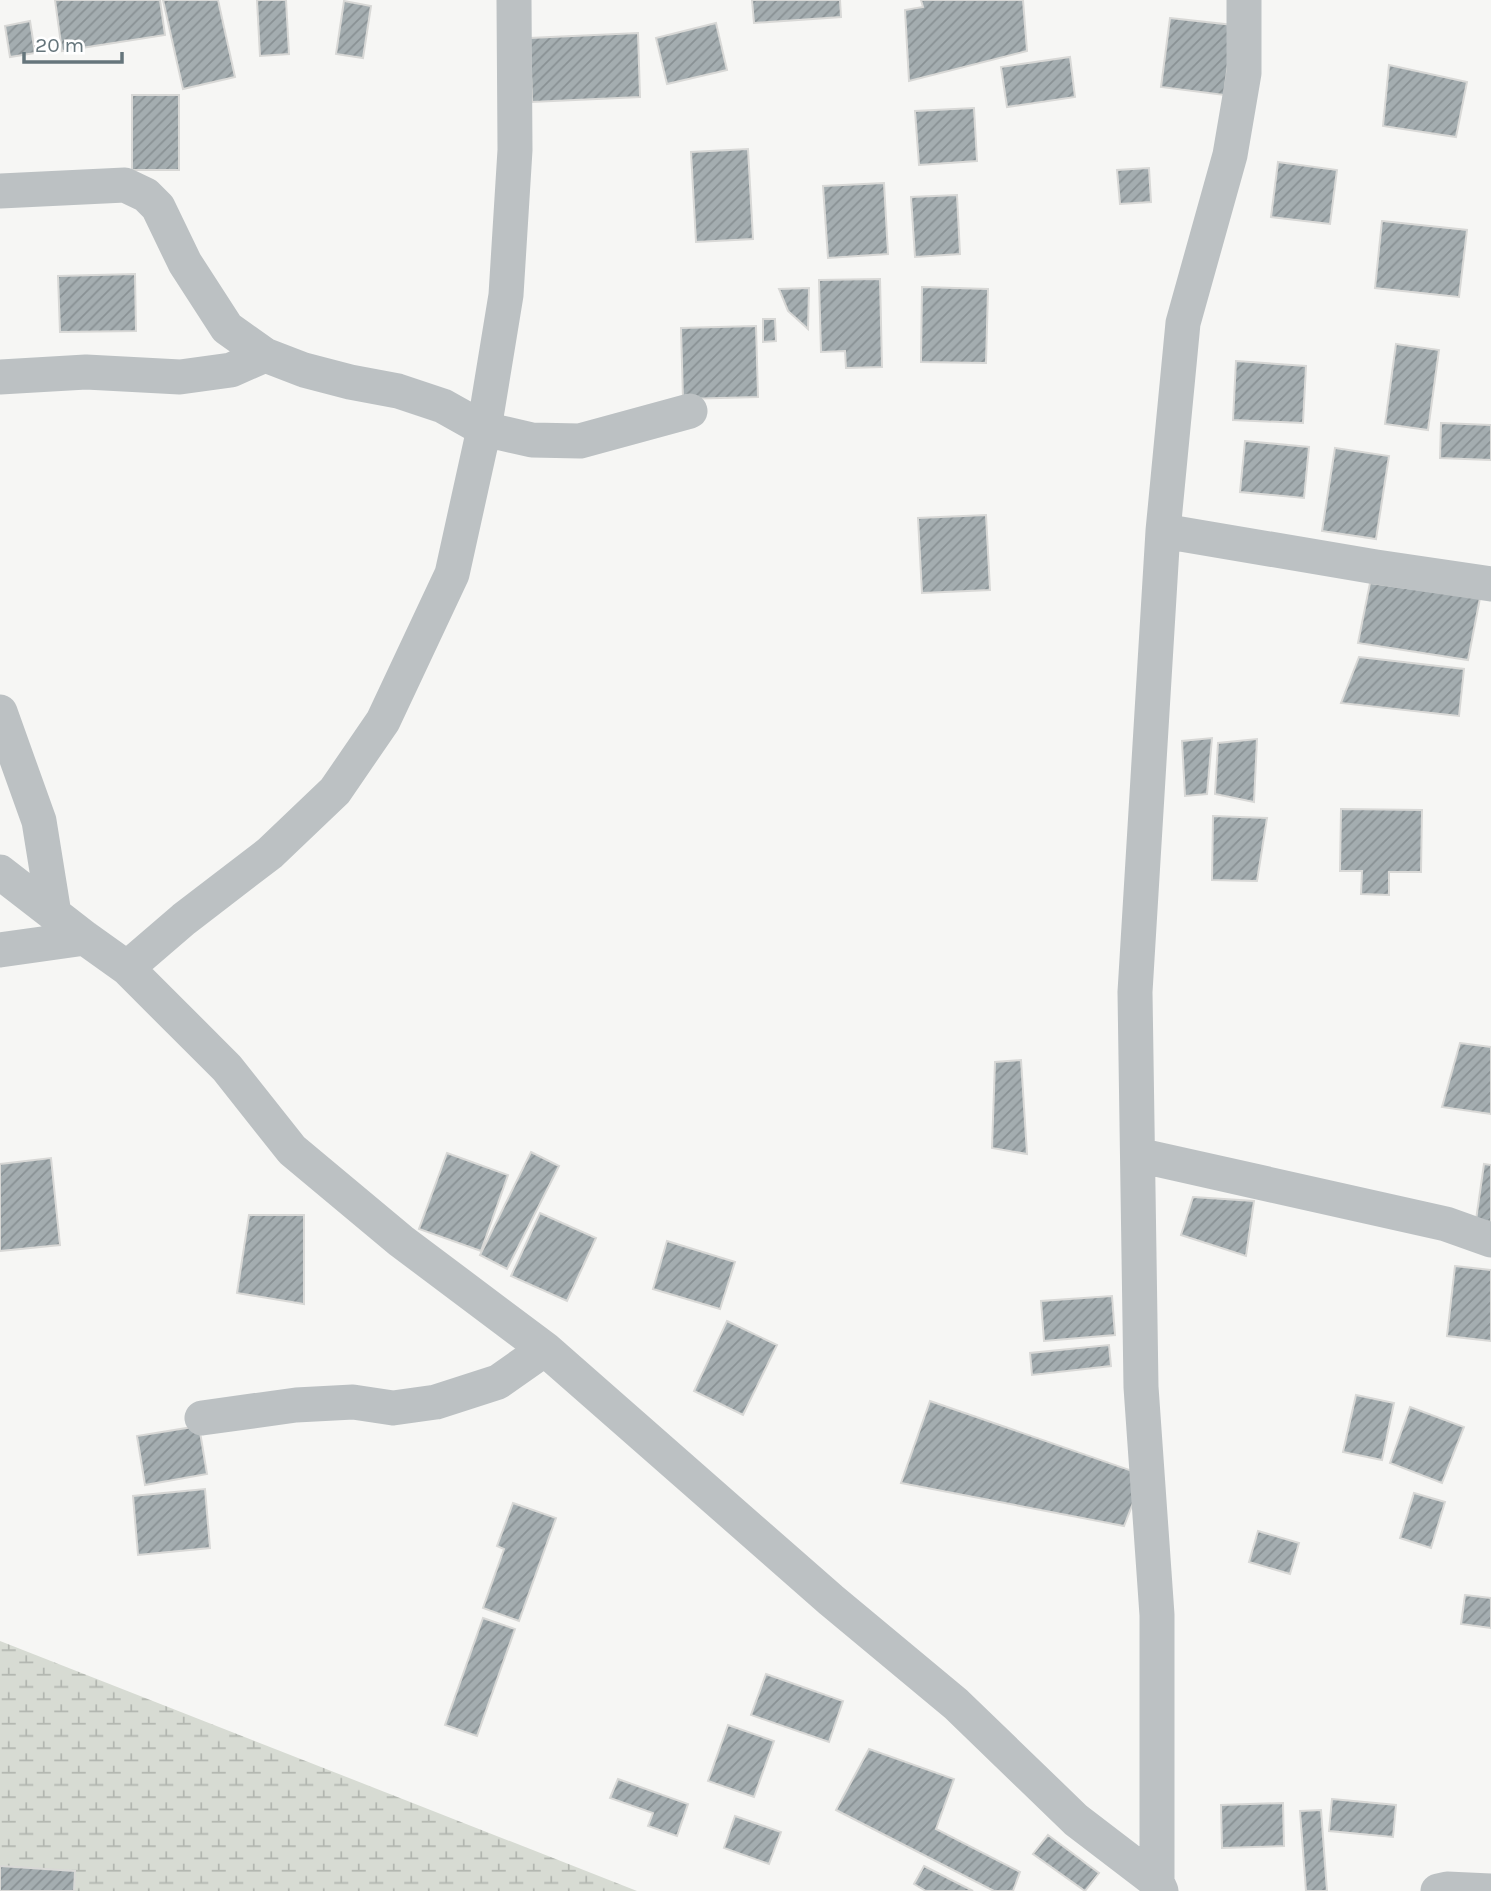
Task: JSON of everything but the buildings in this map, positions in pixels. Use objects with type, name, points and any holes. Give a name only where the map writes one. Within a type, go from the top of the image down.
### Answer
[{"type":"street","points":[[127,968],[184,919],[270,853],[335,791],[383,721],[452,574],[484,429],[506,295],[515,150],[513,0]]},
{"type":"street","points":[[1159,1886],[1157,1615],[1141,1387],[1135,992],[1163,531],[1183,323],[1230,155],[1244,74],[1244,0]]},
{"type":"street","points":[[0,191],[125,185],[146,195],[158,207],[185,262],[227,328],[265,355],[304,370],[420,398],[443,406],[484,429],[532,440],[580,441],[690,411]]},
{"type":"street","points":[[0,377],[86,372],[180,377],[231,370],[265,355]]},
{"type":"street","points":[[1163,531],[1491,584]]},
{"type":"street","points":[[0,712],[39,821],[54,914]]},
{"type":"street","points":[[5,886],[54,914],[127,968],[227,1068],[292,1150],[401,1241],[545,1349],[831,1600],[956,1704],[1076,1820],[1159,1886]]},
{"type":"street","points":[[0,950],[85,939]]},
{"type":"street","points":[[1138,1154],[1446,1224],[1491,1240]]},
{"type":"street","points":[[202,1418],[296,1405],[353,1402],[393,1408],[436,1402],[498,1382],[545,1349]]},
{"type":"street","points":[[1438,1891],[1491,1891]]},
{"type":"green space","points":[[0,1641],[637,1891],[0,1891]]}]
